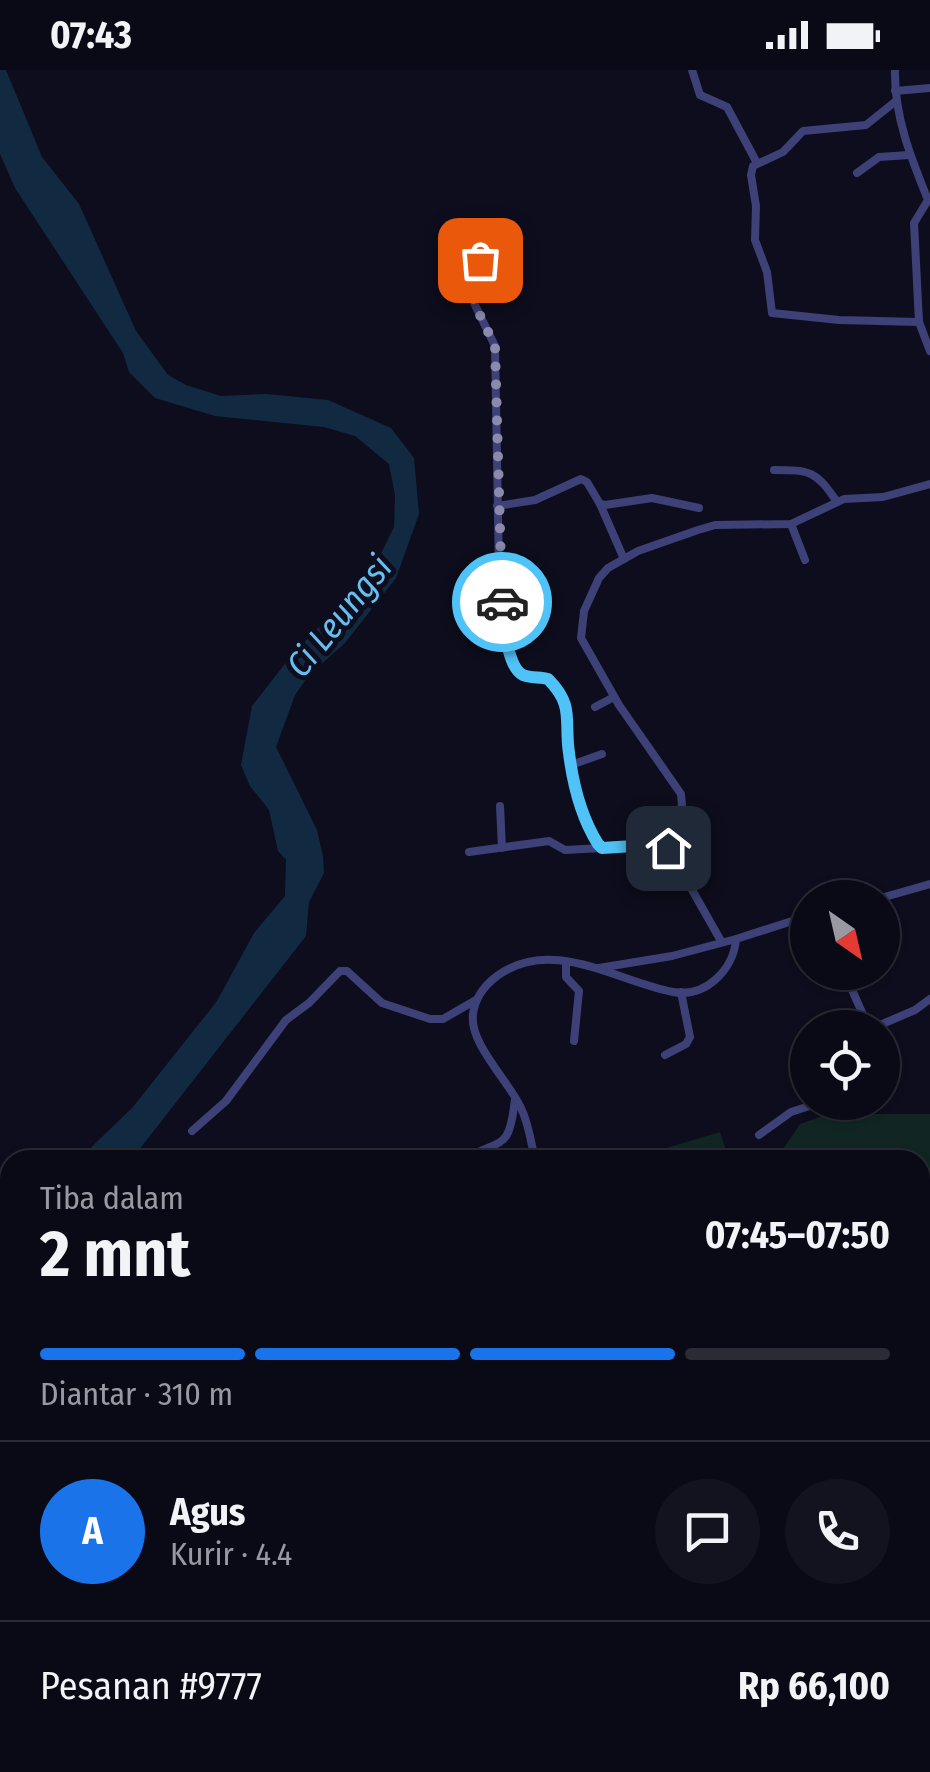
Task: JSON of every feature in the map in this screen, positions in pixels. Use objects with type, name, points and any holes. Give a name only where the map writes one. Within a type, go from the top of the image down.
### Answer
[{"type":"street","points":[[692,70],[700,95],[727,107],[756,163]]},
{"type":"street","points":[[895,70],[895,96],[909,155],[928,200],[914,223],[919,322],[930,351]]},
{"type":"street","points":[[919,322],[772,313],[765,265],[755,240],[756,206],[751,175],[756,163],[783,152],[803,131],[866,125],[895,96],[930,88]]},
{"type":"street","points":[[857,173],[880,157],[909,155]]},
{"type":"street","points":[[514,257],[463,265],[474,303],[495,346],[499,571],[510,653],[519,672],[548,679],[568,712],[567,739],[577,799],[602,848]]},
{"type":"street","points":[[774,470],[811,472],[823,481],[837,502]]},
{"type":"street","points":[[497,506],[535,500],[581,478],[588,482],[600,504],[624,559]]},
{"type":"street","points":[[720,941],[666,844],[682,798],[614,697],[584,644],[580,631],[593,588],[608,568],[654,543],[716,525],[791,524],[837,502],[883,497],[930,484]]},
{"type":"street","points":[[600,504],[614,506],[652,498],[700,508]]},
{"type":"street","points":[[791,524],[804,560]]},
{"type":"street","points":[[595,707],[614,697]]},
{"type":"street","points":[[571,765],[602,754]]},
{"type":"street","points":[[500,806],[502,848]]},
{"type":"street","points":[[469,852],[549,841],[565,850],[666,844]]},
{"type":"street","points":[[900,893],[930,884]]},
{"type":"street","points":[[599,968],[672,956],[790,922]]},
{"type":"street","points":[[192,1130],[226,1100],[286,1020],[340,971],[347,971],[382,1003],[430,1019],[443,1019],[476,1000],[490,982],[512,966],[537,959],[599,968],[681,992],[697,990],[717,979],[734,953],[736,939]]},
{"type":"street","points":[[566,962],[566,976],[579,991],[574,1041]]},
{"type":"street","points":[[665,1055],[690,1038],[681,992]]},
{"type":"street","points":[[900,1016],[930,998]]},
{"type":"street","points":[[476,1000],[475,1033],[515,1096],[533,1150]]},
{"type":"street","points":[[482,1150],[508,1137],[515,1096]]},
{"type":"street","points":[[759,1135],[790,1113]]},
{"type":"green space","points":[[900,1114],[930,1114],[930,1150],[782,1150],[800,1124],[812,1120],[900,1120]]},
{"type":"green space","points":[[720,1132],[726,1150],[660,1150]]},
{"type":"water","name":"Ci Leungsi","points":[[0,70],[6,70],[42,157],[79,204],[136,331],[168,375],[221,396],[266,394],[328,400],[391,428],[414,458],[419,514],[396,578],[345,643],[309,675],[295,695],[276,747],[317,830],[323,856],[324,873],[309,902],[306,936],[139,1150],[88,1150],[133,1107],[217,1001],[254,933],[285,896],[286,860],[278,851],[269,810],[250,786],[241,765],[252,706],[291,656],[372,572],[394,527],[395,495],[389,464],[355,436],[324,427],[215,416],[155,398],[129,372],[123,353],[15,188],[0,154]]},
{"type":"way so far","points":[[480,260],[463,265],[474,303],[495,346],[502,602]]},
{"type":"route","points":[[502,602],[508,645],[516,668],[522,674],[552,682],[566,706],[577,799],[598,844],[614,849],[666,844],[668,848]]}]
